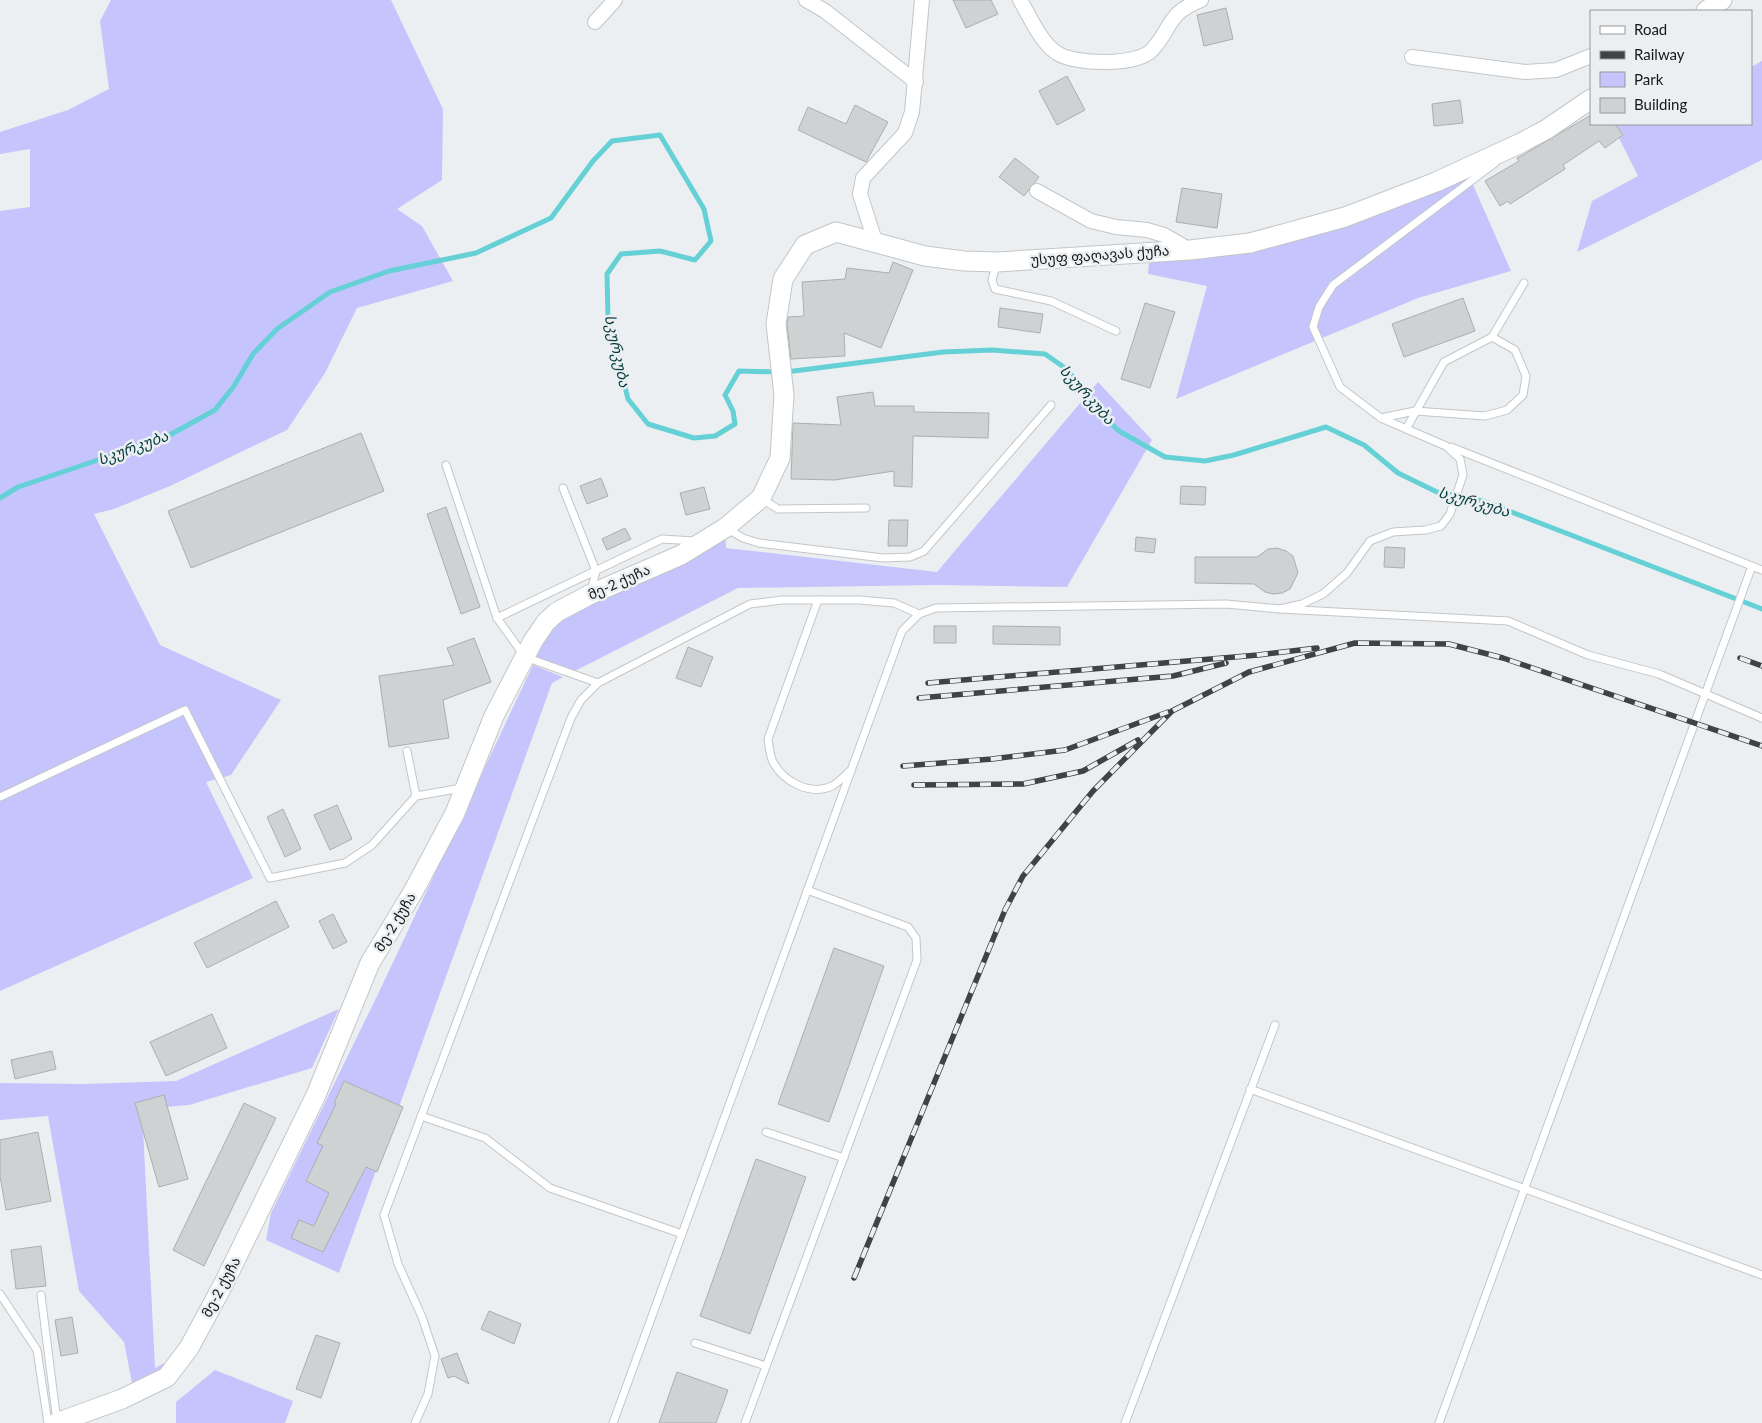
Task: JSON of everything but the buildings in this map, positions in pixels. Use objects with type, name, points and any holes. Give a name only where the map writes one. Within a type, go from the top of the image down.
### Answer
[{"type":"street","points":[[595,22],[615,0]]},
{"type":"street","points":[[806,0],[825,11],[916,82]]},
{"type":"street","points":[[875,241],[860,194],[863,178],[905,133],[912,112],[916,82],[919,16],[922,0]]},
{"type":"street","points":[[1020,0],[1038,32],[1057,53],[1094,64],[1141,58],[1152,50],[1179,11],[1201,0]]},
{"type":"street","points":[[1707,10],[1722,0]]},
{"type":"street","points":[[1412,57],[1526,72],[1556,70],[1590,56]]},
{"type":"street","name":"უსუფ ფაღავას ქუჩა","points":[[780,458],[784,395],[776,324],[783,279],[805,245],[836,232],[925,256],[964,262],[997,262],[1190,250],[1250,243],[1345,217],[1436,182],[1516,146],[1547,129],[1590,100]]},
{"type":"street","points":[[1037,192],[1091,221],[1116,227],[1147,230],[1164,235],[1190,250]]},
{"type":"street","name":"მე-2 ქუჩა","points":[[56,1423],[122,1400],[167,1377],[189,1348],[224,1283],[316,1095],[370,963],[413,892],[455,813],[494,716],[525,656],[546,622],[557,612],[590,594],[680,555],[725,528],[761,498],[780,458]]},
{"type":"lane","points":[[1516,146],[1333,286],[1319,307],[1313,327],[1340,386],[1381,418],[1406,429],[1762,570]]},
{"type":"lane","points":[[997,262],[992,280],[995,289],[1051,301],[1116,331]]},
{"type":"lane","points":[[1406,429],[1444,362],[1492,337],[1524,283]]},
{"type":"lane","points":[[1381,418],[1415,411],[1485,416],[1507,410],[1523,395],[1526,376],[1515,350],[1492,337]]},
{"type":"lane","points":[[725,528],[743,538],[759,543],[883,558],[910,557],[924,550],[1051,405]]},
{"type":"lane","points":[[1280,609],[1302,604],[1323,594],[1347,573],[1370,541],[1393,532],[1425,530],[1441,526],[1450,514],[1463,474],[1460,459],[1446,446]]},
{"type":"lane","points":[[446,465],[496,618],[525,656],[598,683]]},
{"type":"lane","points":[[563,488],[596,571],[590,594]]},
{"type":"lane","points":[[761,498],[778,509],[866,508]]},
{"type":"lane","points":[[496,618],[662,539],[704,541]]},
{"type":"lane","points":[[1439,1423],[1752,566]]},
{"type":"lane","points":[[415,1423],[428,1394],[435,1356],[422,1317],[398,1264],[384,1215],[571,718],[581,700],[598,683],[750,604],[782,600],[859,600],[894,603],[919,614]]},
{"type":"lane","points":[[818,600],[768,739],[773,761],[786,779],[806,788],[820,790],[834,785],[851,770]]},
{"type":"lane","points":[[613,1423],[902,631],[919,614],[936,608],[1226,604],[1280,609],[1508,621],[1588,655],[1659,674],[1704,695],[1762,718]]},
{"type":"lane","points":[[0,797],[185,710],[270,878],[345,863],[372,845],[416,796],[465,788]]},
{"type":"lane","points":[[407,751],[416,796]]},
{"type":"lane","points":[[745,1423],[917,960],[916,938],[908,927],[807,890]]},
{"type":"lane","points":[[1125,1423],[1274,1025]]},
{"type":"lane","points":[[1250,1089],[1762,1275]]},
{"type":"lane","points":[[421,1116],[485,1138],[550,1188],[682,1234]]},
{"type":"lane","points":[[766,1132],[844,1158]]},
{"type":"lane","points":[[0,1294],[37,1350],[48,1423]]},
{"type":"lane","points":[[41,1295],[56,1423]]},
{"type":"lane","points":[[695,1343],[766,1366]]},
{"type":"green space","points":[[111,0],[391,0],[443,109],[442,180],[397,209],[422,226],[453,281],[357,308],[325,373],[287,430],[170,486],[114,509],[94,514],[160,645],[281,700],[231,775],[206,782],[253,878],[0,991],[0,211],[30,207],[30,149],[0,154],[0,132],[68,110],[109,89],[100,21]]},
{"type":"green space","points":[[1762,61],[1762,160],[1577,252],[1592,201],[1638,176],[1612,125],[1752,125],[1752,66]]},
{"type":"green space","points":[[1466,169],[1511,271],[1418,298],[1176,399],[1207,286],[1148,274],[1150,251],[1218,247]]},
{"type":"green space","points":[[1098,382],[1152,440],[1067,587],[936,585],[738,588],[571,673],[525,657],[546,622],[725,528],[726,548],[937,572]]},
{"type":"green space","points":[[533,665],[563,677],[552,683],[339,1273],[266,1240],[271,1213],[379,992]]},
{"type":"green space","points":[[339,1009],[312,1068],[189,1105],[142,1109],[155,1368],[172,1359],[165,1372],[133,1388],[124,1342],[79,1291],[48,1116],[0,1120],[0,1083],[83,1084],[176,1081]]},
{"type":"green space","points":[[215,1370],[293,1401],[285,1423],[176,1423],[176,1402]]},
{"type":"waterway","name":"სკურკუბა","points":[[0,498],[18,487],[166,437],[215,410],[234,386],[253,354],[277,329],[330,292],[389,271],[476,253],[551,218],[593,161],[612,141],[660,135],[704,209],[711,241],[695,260],[660,251],[621,254],[607,274],[608,320],[628,399],[648,424],[694,438],[715,436],[735,424],[733,411],[725,395],[739,371],[777,372]]},
{"type":"waterway","name":"სკურკუბა","points":[[786,372],[943,352],[992,350],[1045,354],[1068,370],[1093,407],[1119,431],[1165,457],[1205,461],[1234,455],[1326,427],[1364,445],[1398,473],[1437,492],[1483,501],[1762,609]]},
{"type":"railway","points":[[854,1278],[1005,910],[1023,876],[1093,791],[1172,711],[1249,672],[1355,643],[1449,644],[1503,658],[1762,746]]},
{"type":"railway","points":[[928,683],[1258,655],[1317,648]]},
{"type":"railway","points":[[1740,658],[1762,666]]},
{"type":"railway","points":[[919,698],[1173,676],[1226,663]]},
{"type":"railway","points":[[903,766],[992,759],[1065,750],[1168,712]]},
{"type":"railway","points":[[914,785],[1023,784],[1083,771],[1138,740]]}]
